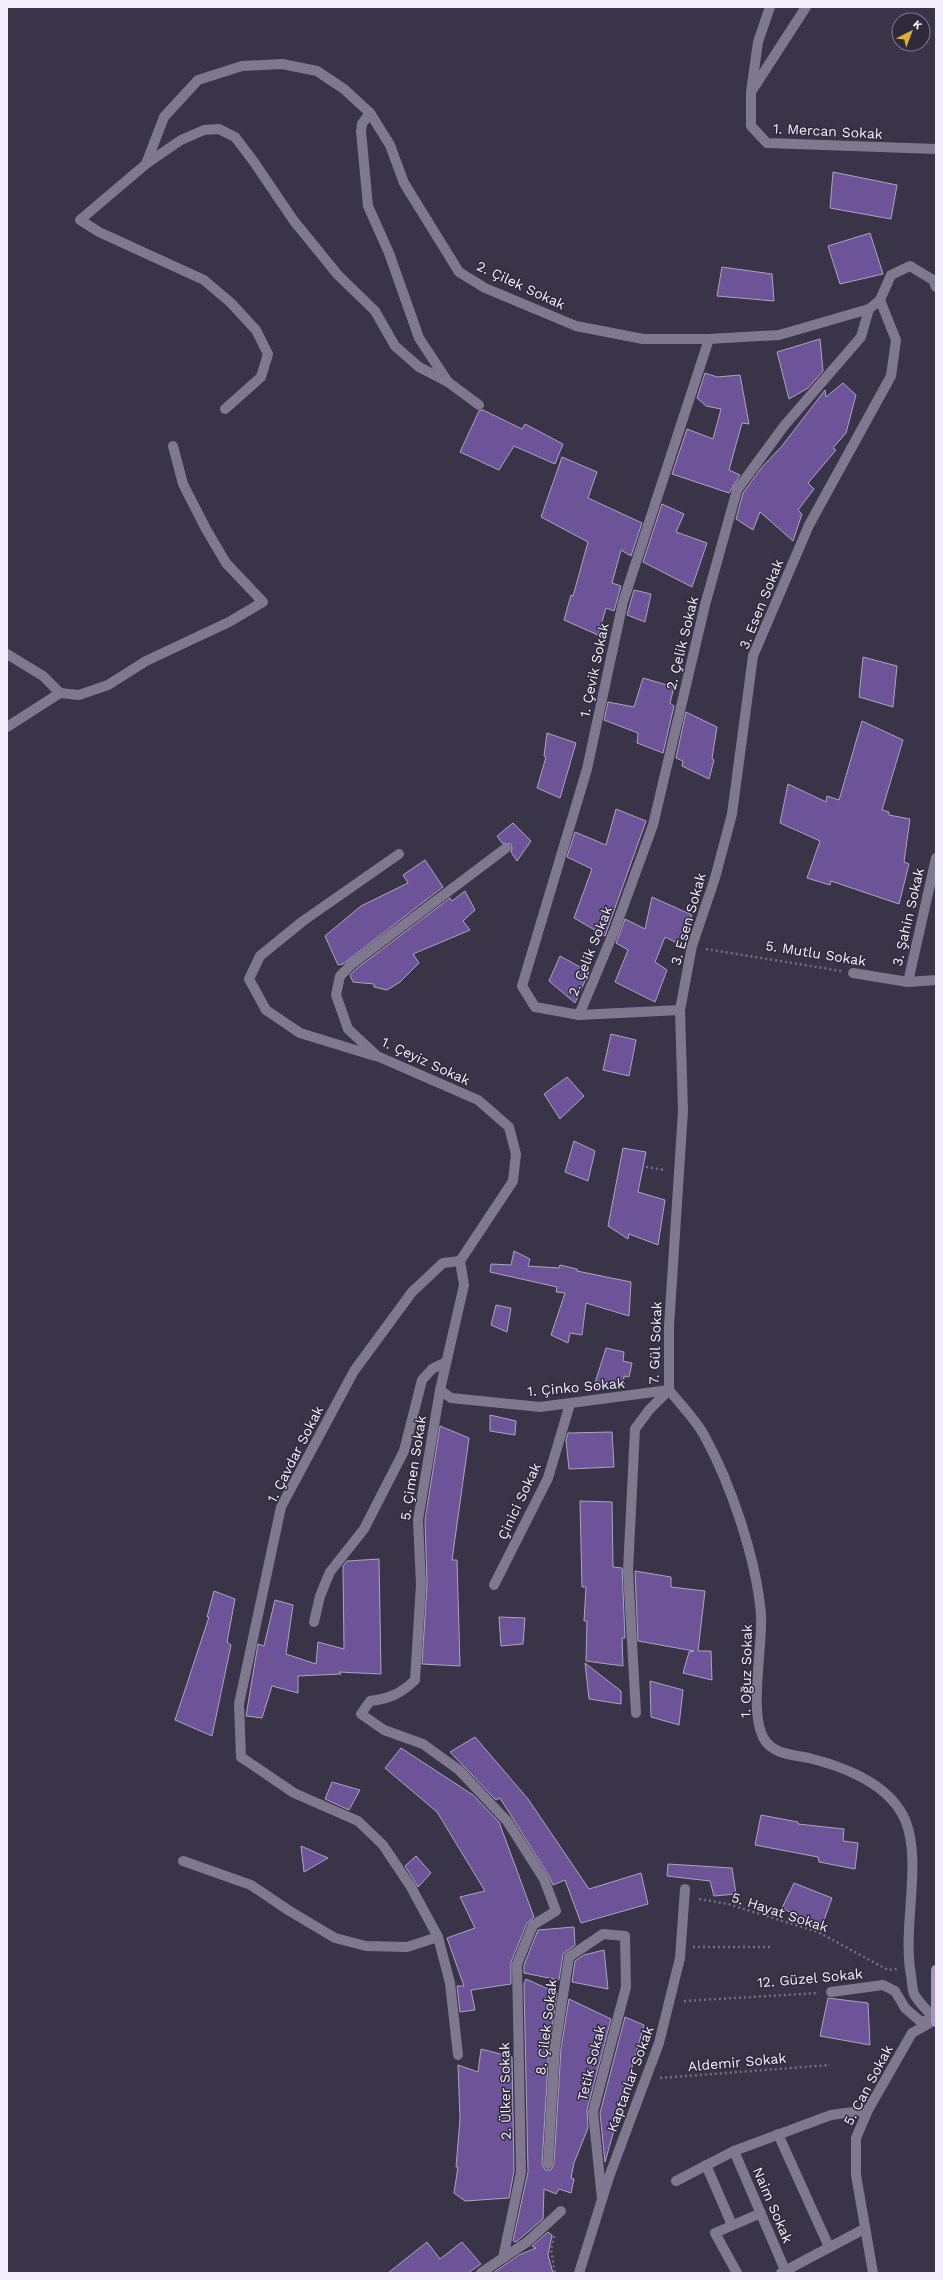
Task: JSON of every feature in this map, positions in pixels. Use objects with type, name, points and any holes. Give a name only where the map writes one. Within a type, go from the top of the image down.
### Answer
[{"type":"main road","points":[[936,1970],[936,2021]]},
{"type":"street","name":"1. Mercan Sokak","points":[[770,7],[758,42],[751,92],[752,126],[767,143],[936,150]]},
{"type":"street","points":[[751,92],[806,7]]},
{"type":"street","name":"2. Çilek Sokak","points":[[146,164],[164,117],[198,80],[242,66],[282,64],[317,71],[344,89],[370,113],[390,145],[404,183],[459,272],[485,288],[576,326],[643,339],[709,339],[779,335],[869,309],[880,300],[891,275],[910,266],[933,280],[936,287]]},
{"type":"street","points":[[370,113],[362,124],[361,131],[368,206],[389,253],[419,338],[448,382]]},
{"type":"street","points":[[225,409],[261,377],[268,354],[256,330],[231,303],[204,280],[99,232],[80,220],[146,164],[181,140],[204,130],[219,129],[235,137],[294,221],[338,275],[375,311],[395,346],[419,367],[448,382],[479,405]]},
{"type":"street","name":"3. Esen Sokak","points":[[680,1010],[692,946],[715,878],[732,814],[753,656],[809,525],[891,376],[896,340],[880,300]]},
{"type":"street","name":"2. Çelik Sokak","points":[[579,1015],[614,929],[653,825],[706,605],[737,490],[784,426],[861,337],[869,309]]},
{"type":"street","name":"1. Çevik Sokak","points":[[535,1007],[522,986],[586,769],[623,602],[709,339]]},
{"type":"street","points":[[7,727],[60,693],[80,695],[108,686],[146,660],[229,622],[263,602],[226,563],[206,529],[183,484],[173,446]]},
{"type":"street","points":[[7,654],[43,676],[60,693]]},
{"type":"street","name":"1. Çeyiz Sokak","points":[[460,1261],[513,1181],[516,1154],[510,1127],[478,1100],[377,1056],[348,1029],[336,995],[340,976],[352,964],[506,848]]},
{"type":"street","points":[[377,1056],[300,1033],[266,1010],[249,979],[260,956],[303,921],[400,854]]},
{"type":"street","name":"3. Şahin Sokak","points":[[908,982],[936,858]]},
{"type":"street","name":"5. Mutlu Sokak","points":[[853,973],[908,982],[936,980]]},
{"type":"street","name":"2. Çelik Sokak","points":[[535,1007],[579,1015],[680,1010]]},
{"type":"street","name":"7. Gül Sokak","points":[[636,1713],[628,1571],[635,1429],[649,1410],[669,1390],[669,1326],[683,1111],[680,1010]]},
{"type":"street","name":"5. Çimen Sokak","points":[[460,1261],[464,1285],[440,1390],[418,1520],[421,1584],[415,1680],[403,1692],[370,1702],[360,1714],[384,1730],[423,1744],[459,1770],[506,1821],[544,1879],[556,1911]]},
{"type":"street","name":"1. Çavdar Sokak","points":[[438,1937],[411,1887],[383,1845],[358,1821],[294,1793],[241,1757],[239,1704],[281,1507],[354,1371],[412,1292],[443,1262],[460,1261]]},
{"type":"street","points":[[314,1622],[320,1596],[330,1572],[364,1529],[404,1451],[422,1380],[432,1369],[446,1362]]},
{"type":"street","name":"1. Çinko Sokak","points":[[440,1390],[452,1398],[492,1404],[540,1407],[669,1390]]},
{"type":"street","name":"1. Oğuz Sokak","points":[[669,1390],[703,1434],[731,1496],[752,1560],[761,1614],[757,1717],[763,1738],[780,1753],[809,1758],[850,1771],[875,1785],[894,1804],[905,1820],[912,1843],[908,1958],[914,1994],[936,2021]]},
{"type":"street","name":"Çinici Sokak","points":[[494,1585],[548,1478],[570,1404]]},
{"type":"street","points":[[183,1861],[251,1885],[288,1910],[335,1938],[366,1946],[407,1947],[438,1937],[450,1983],[458,2056]]},
{"type":"street","name":"Kaptanlar Sokak","points":[[579,2273],[602,2199],[659,2043],[670,2001],[681,1947],[684,1893]]},
{"type":"street","name":"2. Ülker Sokak","points":[[502,2258],[521,2172],[517,1964],[533,1925],[556,1911]]},
{"type":"street","name":"8. Çilek Sokak","points":[[548,2164],[555,2048],[569,1957],[603,1934],[625,1936]]},
{"type":"street","name":"Tetik Sokak","points":[[602,2199],[593,2112],[626,1987],[625,1936]]},
{"type":"street","name":"12. Güzel Sokak","points":[[831,1992],[883,1985],[895,1991],[904,2008],[920,2022],[936,2021]]},
{"type":"street","name":"5. Can Sokak","points":[[873,2273],[864,2229],[856,2175],[856,2138],[868,2110],[912,2033],[936,2021]]},
{"type":"street","points":[[676,2181],[734,2150],[831,2114],[868,2110]]},
{"type":"street","points":[[778,2134],[828,2247]]},
{"type":"street","name":"Naim Sokak","points":[[734,2150],[761,2213],[783,2272]]},
{"type":"street","points":[[706,2165],[732,2225]]},
{"type":"street","points":[[481,2273],[527,2242],[561,2211]]},
{"type":"street","points":[[737,2273],[715,2233],[761,2213]]},
{"type":"street","points":[[783,2272],[864,2229]]},
{"type":"path","name":"5. Mutlu Sokak","points":[[692,946],[853,973]]},
{"type":"path","points":[[646,1167],[680,1173]]},
{"type":"path","name":"5. Hayat Sokak","points":[[684,1893],[728,1904],[818,1932],[888,1970],[910,1968]]},
{"type":"path","points":[[681,1947],[772,1947]]},
{"type":"path","name":"12. Güzel Sokak","points":[[670,2001],[831,1992]]},
{"type":"path","name":"Aldemir Sokak","points":[[646,2079],[830,2065]]},
{"type":"path","points":[[555,2234],[551,2249],[555,2273]]},
{"type":"building","points":[[833,172],[897,185],[891,219],[830,208]]},
{"type":"building","points":[[870,233],[883,274],[840,284],[828,246]]},
{"type":"building","points":[[722,267],[772,274],[774,301],[717,296]]},
{"type":"building","points":[[820,339],[823,371],[808,388],[789,399],[777,352]]},
{"type":"building","points":[[705,373],[717,377],[740,375],[749,424],[742,423],[729,470],[740,475],[729,493],[672,474],[687,429],[713,439],[721,409],[706,406],[697,398]]},
{"type":"building","points":[[843,383],[856,395],[846,433],[833,448],[836,450],[808,483],[814,489],[798,510],[802,514],[793,541],[760,512],[753,530],[736,519],[743,493],[762,467],[782,446],[825,390],[826,397]]},
{"type":"building","points":[[483,410],[522,429],[525,424],[563,444],[555,464],[514,446],[499,470],[460,452],[479,411]]},
{"type":"building","points":[[562,457],[597,472],[588,498],[642,523],[631,556],[621,550],[612,583],[621,586],[614,611],[606,608],[598,635],[564,620],[571,595],[573,596],[588,542],[541,517]]},
{"type":"building","points":[[662,504],[684,514],[676,532],[707,543],[692,587],[643,562]]},
{"type":"building","points":[[634,590],[651,594],[645,622],[627,615]]},
{"type":"building","points":[[863,657],[897,666],[893,707],[859,697]]},
{"type":"building","points":[[643,678],[674,687],[670,703],[674,706],[663,753],[637,743],[638,733],[604,720],[608,702],[634,707]]},
{"type":"building","points":[[686,712],[717,727],[712,758],[714,760],[709,779],[682,766],[683,761],[676,758]]},
{"type":"building","points":[[862,721],[903,740],[882,810],[889,812],[889,815],[910,819],[904,862],[909,864],[899,904],[831,881],[830,885],[807,878],[820,841],[780,823],[788,784],[826,802],[827,796],[839,800]]},
{"type":"building","points":[[547,733],[576,743],[560,798],[537,788],[546,757],[544,756]]},
{"type":"building","points":[[616,809],[646,821],[605,936],[574,918],[592,869],[567,857],[575,832],[606,845]]},
{"type":"building","points":[[513,823],[531,841],[517,861],[511,852],[511,844],[502,843],[497,836]]},
{"type":"building","points":[[425,860],[443,887],[343,964],[338,965],[325,936],[361,906],[408,883],[403,875]]},
{"type":"building","points":[[465,891],[475,910],[463,921],[470,930],[413,954],[419,963],[400,982],[387,990],[374,987],[374,984],[353,982],[350,975],[356,969],[450,898],[452,901]]},
{"type":"building","points":[[652,897],[692,915],[681,945],[665,937],[655,962],[667,970],[655,1002],[615,982],[628,950],[616,943],[625,919],[645,929]]},
{"type":"building","points":[[560,956],[589,972],[575,1003],[549,981]]},
{"type":"building","points":[[611,1034],[636,1040],[629,1076],[603,1070]]},
{"type":"building","points":[[567,1077],[584,1096],[560,1119],[544,1094]]},
{"type":"building","points":[[574,1141],[595,1151],[588,1181],[565,1172]]},
{"type":"building","points":[[623,1148],[646,1152],[638,1192],[665,1200],[658,1245],[629,1234],[628,1239],[608,1226]]},
{"type":"building","points":[[514,1251],[530,1259],[528,1266],[559,1268],[560,1265],[577,1269],[577,1271],[631,1282],[629,1316],[586,1303],[582,1335],[570,1333],[568,1343],[551,1335],[565,1293],[556,1292],[557,1287],[490,1272],[491,1264],[511,1265]]},
{"type":"building","points":[[496,1305],[511,1308],[507,1332],[491,1325]]},
{"type":"building","points":[[606,1348],[624,1352],[623,1361],[632,1363],[629,1377],[624,1376],[624,1384],[615,1383],[614,1389],[594,1386]]},
{"type":"building","points":[[490,1415],[516,1421],[515,1435],[490,1431]]},
{"type":"building","points":[[440,1426],[469,1438],[452,1560],[457,1560],[460,1666],[422,1664],[427,1584],[425,1520]]},
{"type":"building","points":[[612,1432],[614,1467],[569,1469],[566,1440],[568,1433]]},
{"type":"building","points":[[580,1501],[612,1502],[613,1567],[622,1568],[625,1638],[622,1638],[623,1666],[586,1661],[587,1621],[584,1621],[586,1587],[582,1587]]},
{"type":"building","points":[[379,1559],[381,1674],[339,1672],[341,1674],[298,1676],[298,1693],[272,1686],[262,1718],[246,1716],[258,1644],[264,1646],[275,1600],[293,1605],[286,1654],[316,1664],[318,1642],[344,1649],[343,1566],[347,1561]]},
{"type":"building","points":[[635,1571],[671,1577],[671,1587],[705,1591],[698,1651],[711,1651],[712,1680],[683,1673],[689,1652],[694,1651],[638,1641]]},
{"type":"building","points":[[214,1591],[235,1599],[227,1642],[231,1645],[212,1736],[175,1720],[209,1617],[207,1617]]},
{"type":"building","points":[[499,1617],[525,1618],[523,1644],[501,1646]]},
{"type":"building","points":[[585,1663],[621,1691],[621,1704],[589,1699]]},
{"type":"building","points":[[650,1681],[683,1690],[679,1725],[651,1717]]},
{"type":"building","points":[[475,1737],[528,1799],[589,1889],[641,1873],[648,1904],[581,1923],[565,1880],[553,1885],[549,1876],[500,1798],[496,1800],[450,1752]]},
{"type":"building","points":[[401,1748],[473,1795],[499,1822],[534,1917],[527,1923],[511,1962],[511,1984],[471,1990],[475,2010],[460,2012],[457,1986],[464,1986],[447,1938],[475,1928],[460,1897],[485,1891],[437,1812],[385,1768]]},
{"type":"building","points":[[332,1782],[360,1790],[349,1810],[325,1799]]},
{"type":"building","points":[[761,1815],[798,1822],[798,1824],[844,1829],[843,1841],[858,1843],[855,1869],[819,1862],[818,1857],[755,1845]]},
{"type":"building","points":[[301,1846],[328,1858],[304,1872]]},
{"type":"building","points":[[416,1856],[431,1873],[418,1887],[405,1866]]},
{"type":"building","points":[[668,1864],[732,1868],[736,1894],[714,1896],[710,1881],[667,1876]]},
{"type":"building","points":[[794,1883],[832,1898],[821,1928],[782,1908]]},
{"type":"building","points":[[574,1927],[575,1945],[563,1954],[559,1980],[524,1973],[524,1965],[538,1930]]},
{"type":"building","points":[[604,1950],[608,1989],[572,1982],[575,1961],[584,1955]]},
{"type":"building","points":[[526,1979],[557,1993],[549,2047],[542,2164],[545,2170],[551,2170],[554,2164],[561,2048],[569,1999],[611,2019],[587,2110],[588,2128],[574,2163],[571,2178],[574,2179],[571,2193],[559,2189],[556,2194],[544,2189],[543,2219],[516,2242],[513,2241],[528,2172],[524,1984]]},
{"type":"building","points":[[828,1998],[868,2003],[870,2045],[820,2036]]},
{"type":"building","points":[[625,2017],[644,2025],[605,2162],[600,2113]]},
{"type":"building","points":[[481,2049],[512,2057],[514,2171],[509,2198],[465,2201],[454,2193],[458,2167],[456,2167],[460,2119],[458,2065],[478,2072]]},
{"type":"building","points":[[548,2232],[552,2235],[548,2255],[553,2273],[493,2273],[519,2255],[536,2248],[532,2246]]},
{"type":"building","points":[[427,2242],[440,2259],[462,2242],[481,2264],[468,2273],[388,2273]]}]
